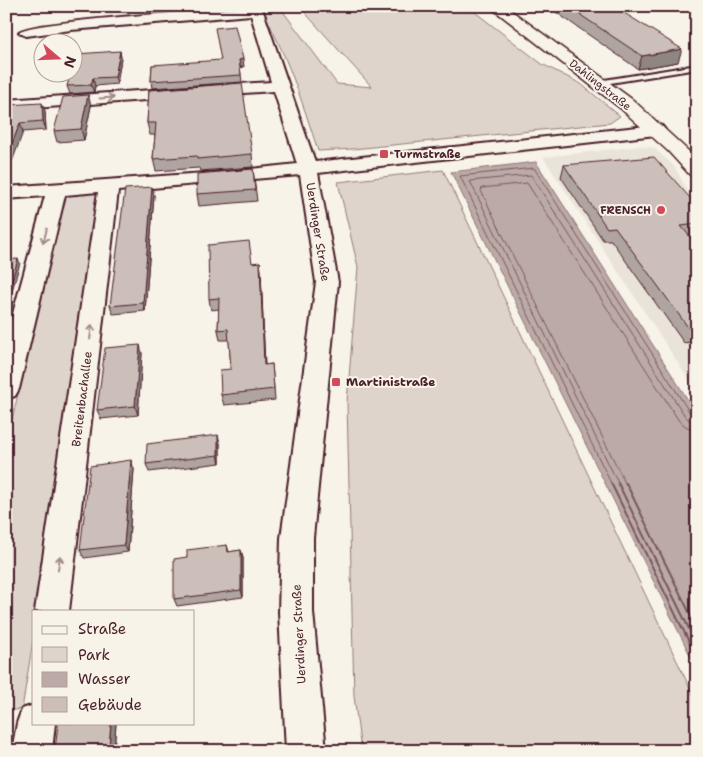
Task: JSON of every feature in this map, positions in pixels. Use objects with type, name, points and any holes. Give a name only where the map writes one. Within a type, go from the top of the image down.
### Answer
[{"type":"street","name":"Dahlingstraße","points":[[496,6],[598,83],[656,130],[697,171]]},
{"type":"street","name":"Uerdinger Straße","points":[[26,32],[71,26],[256,11],[308,168],[327,282],[297,538],[296,612],[306,751]]},
{"type":"street","points":[[6,105],[281,86]]},
{"type":"street","points":[[6,193],[233,177],[656,130]]},
{"type":"street","name":"Breitenbachallee","points":[[52,610],[109,186]]},
{"type":"street","points":[[6,389],[57,189]]},
{"type":"street","points":[[32,751],[36,724]]},
{"type":"lane","points":[[598,83],[697,67]]},
{"type":"shaded area","points":[[641,146],[654,148],[675,167],[697,210],[697,392],[543,157]]},
{"type":"green space","points":[[260,6],[279,6],[337,84],[372,87],[299,6],[467,6],[542,64],[581,84],[620,116],[610,123],[318,151],[293,77],[278,41]]},
{"type":"green space","points":[[443,170],[697,703],[697,751],[361,751],[354,696],[347,402],[358,267],[338,182]]},
{"type":"green space","points":[[104,192],[37,610],[32,610],[32,646],[22,709],[6,711],[6,445],[65,195]]},
{"type":"water","points":[[536,162],[697,414],[697,669],[451,172]]},
{"type":"building","points":[[567,6],[613,6],[682,49],[642,56]]},
{"type":"building","points":[[235,26],[243,59],[239,60],[241,75],[151,81],[152,65],[221,60],[215,28]]},
{"type":"building","points":[[120,51],[115,77],[93,78],[91,85],[67,86],[68,82],[82,82],[82,54]]},
{"type":"building","points":[[242,83],[252,154],[197,159],[197,156],[153,159],[156,123],[147,123],[149,90]]},
{"type":"building","points":[[88,95],[81,129],[54,131],[63,97]]},
{"type":"building","points":[[42,103],[43,121],[20,123],[6,159],[6,105]]},
{"type":"building","points":[[654,157],[697,206],[697,224],[681,226],[697,245],[697,329],[690,330],[615,227],[607,228],[564,165]]},
{"type":"building","points":[[253,169],[255,190],[197,194],[197,174]]},
{"type":"building","points":[[152,187],[143,303],[110,306],[125,189]]},
{"type":"building","points":[[249,241],[252,263],[260,262],[264,365],[272,364],[274,389],[221,395],[220,370],[231,369],[228,329],[218,330],[219,298],[209,299],[208,245]]},
{"type":"building","points":[[18,259],[6,300],[6,260]]},
{"type":"building","points":[[140,345],[135,406],[97,410],[105,348]]},
{"type":"building","points":[[218,435],[218,455],[146,464],[147,444]]},
{"type":"building","points":[[131,460],[124,545],[80,550],[90,466]]},
{"type":"building","points":[[227,545],[228,552],[241,550],[241,590],[174,599],[174,559],[187,557],[187,550]]},
{"type":"building","points":[[58,724],[111,724],[109,746],[80,751],[55,751]]},
{"type":"building","points":[[229,746],[229,751],[197,751]]},
{"type":"place","name":"Turmstraße","points":[[384,154]]},
{"type":"place","name":"FRENSCH","points":[[661,210]]},
{"type":"place","name":"Martinistraße","points":[[336,382]]}]
